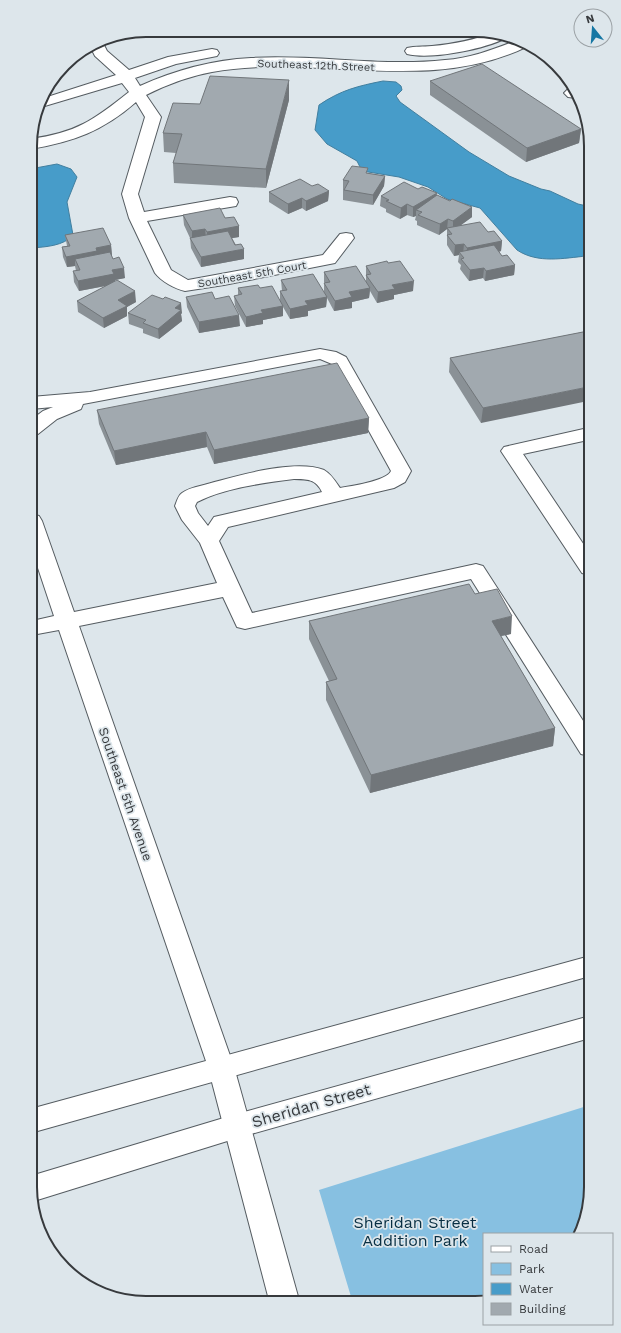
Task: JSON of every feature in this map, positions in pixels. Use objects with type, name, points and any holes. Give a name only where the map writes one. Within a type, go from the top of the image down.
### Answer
[{"type":"street","points":[[400,51],[430,51],[470,46],[492,38]]},
{"type":"street","name":"Southeast 12th Street","points":[[37,143],[68,137],[112,114],[137,94],[182,74],[213,67],[248,63],[301,62],[372,67],[448,65],[506,52],[517,46]]},
{"type":"street","name":"Southeast 5th Court","points":[[98,49],[100,53],[125,75],[153,117],[130,194],[137,218],[164,273],[185,286],[224,280],[329,259],[346,238]]},
{"type":"street","name":"Southeast 12th Street","points":[[243,49],[362,51]]},
{"type":"street","points":[[46,102],[173,60],[228,50]]},
{"type":"street","points":[[137,218],[230,202]]},
{"type":"street","points":[[37,402],[90,398],[320,354],[330,356],[340,361],[401,471],[398,478],[387,484],[221,522],[209,541]]},
{"type":"street","points":[[37,425],[50,415],[90,398]]},
{"type":"street","points":[[584,435],[511,451],[584,562]]},
{"type":"street","points":[[334,496],[326,482],[316,474],[302,472],[284,474],[196,494],[188,498],[185,506],[189,515],[209,541],[245,622],[476,571],[584,740]]},
{"type":"street","name":"Southeast 5th Avenue","points":[[37,536],[221,1067],[283,1296]]},
{"type":"street","points":[[37,627],[230,588]]},
{"type":"street","points":[[37,1119],[584,968]]},
{"type":"street","name":"Sheridan Street","points":[[37,1187],[237,1126],[584,1029]]},
{"type":"green space","name":"Sheridan Street Addition Park","points":[[584,1107],[584,1194],[580,1215],[574,1233],[483,1233],[483,1295],[351,1296],[319,1190]]},
{"type":"water","points":[[383,81],[396,82],[401,86],[402,90],[396,96],[400,102],[469,152],[509,176],[584,205],[584,256],[542,259],[525,254],[517,250],[480,208],[447,199],[428,187],[399,177],[362,171],[357,161],[327,144],[315,130],[319,105],[350,89]]},
{"type":"water","points":[[57,164],[71,169],[77,177],[67,202],[73,235],[65,242],[37,247],[37,168]]},
{"type":"building","points":[[482,64],[581,129],[527,148],[430,81]]},
{"type":"building","points":[[210,76],[289,80],[266,169],[173,163],[182,134],[163,133],[173,103],[200,104]]},
{"type":"building","points":[[352,166],[368,168],[366,173],[385,176],[373,195],[344,190],[349,181],[343,180]]},
{"type":"building","points":[[300,179],[312,186],[318,184],[329,191],[306,201],[302,198],[288,204],[269,192]]},
{"type":"building","points":[[404,182],[418,189],[422,187],[437,193],[413,207],[407,204],[401,208],[386,201],[389,200],[381,196]]},
{"type":"building","points":[[437,195],[450,201],[452,199],[472,207],[453,221],[448,219],[440,224],[418,215],[422,212],[416,210]]},
{"type":"building","points":[[220,208],[225,218],[234,217],[239,226],[207,232],[205,229],[192,231],[183,215]]},
{"type":"building","points":[[480,222],[488,232],[494,231],[502,241],[467,248],[464,244],[455,245],[447,235],[452,234],[447,228]]},
{"type":"building","points":[[103,228],[111,245],[96,248],[97,251],[66,257],[62,247],[70,246],[65,235]]},
{"type":"building","points":[[228,231],[235,245],[241,244],[244,249],[201,257],[190,238]]},
{"type":"building","points":[[494,245],[502,256],[507,255],[515,265],[486,271],[484,268],[470,270],[461,259],[464,258],[459,252]]},
{"type":"building","points":[[110,252],[113,259],[119,257],[124,268],[112,270],[114,274],[78,281],[73,271],[80,270],[75,259]]},
{"type":"building","points":[[387,261],[388,263],[400,261],[414,281],[392,285],[395,289],[378,292],[366,275],[371,274],[366,266]]},
{"type":"building","points":[[356,266],[370,288],[349,292],[352,297],[335,301],[324,283],[330,282],[324,272]]},
{"type":"building","points":[[313,274],[327,297],[305,301],[308,305],[290,309],[280,291],[287,290],[281,280]]},
{"type":"building","points":[[117,280],[135,291],[118,300],[127,306],[103,318],[77,301]]},
{"type":"building","points":[[258,285],[260,288],[272,286],[283,306],[261,310],[263,313],[246,317],[234,296],[242,294],[238,288]]},
{"type":"building","points":[[212,292],[215,299],[229,296],[239,315],[199,322],[186,297]]},
{"type":"building","points":[[152,295],[163,299],[165,297],[181,303],[175,308],[181,310],[158,329],[143,323],[146,320],[128,313]]},
{"type":"building","points":[[584,332],[584,388],[483,408],[450,358]]},
{"type":"building","points":[[337,363],[369,418],[214,450],[206,432],[114,451],[97,410]]},
{"type":"building","points":[[469,584],[475,594],[497,589],[512,616],[492,621],[555,728],[371,775],[326,682],[337,679],[309,621]]}]
